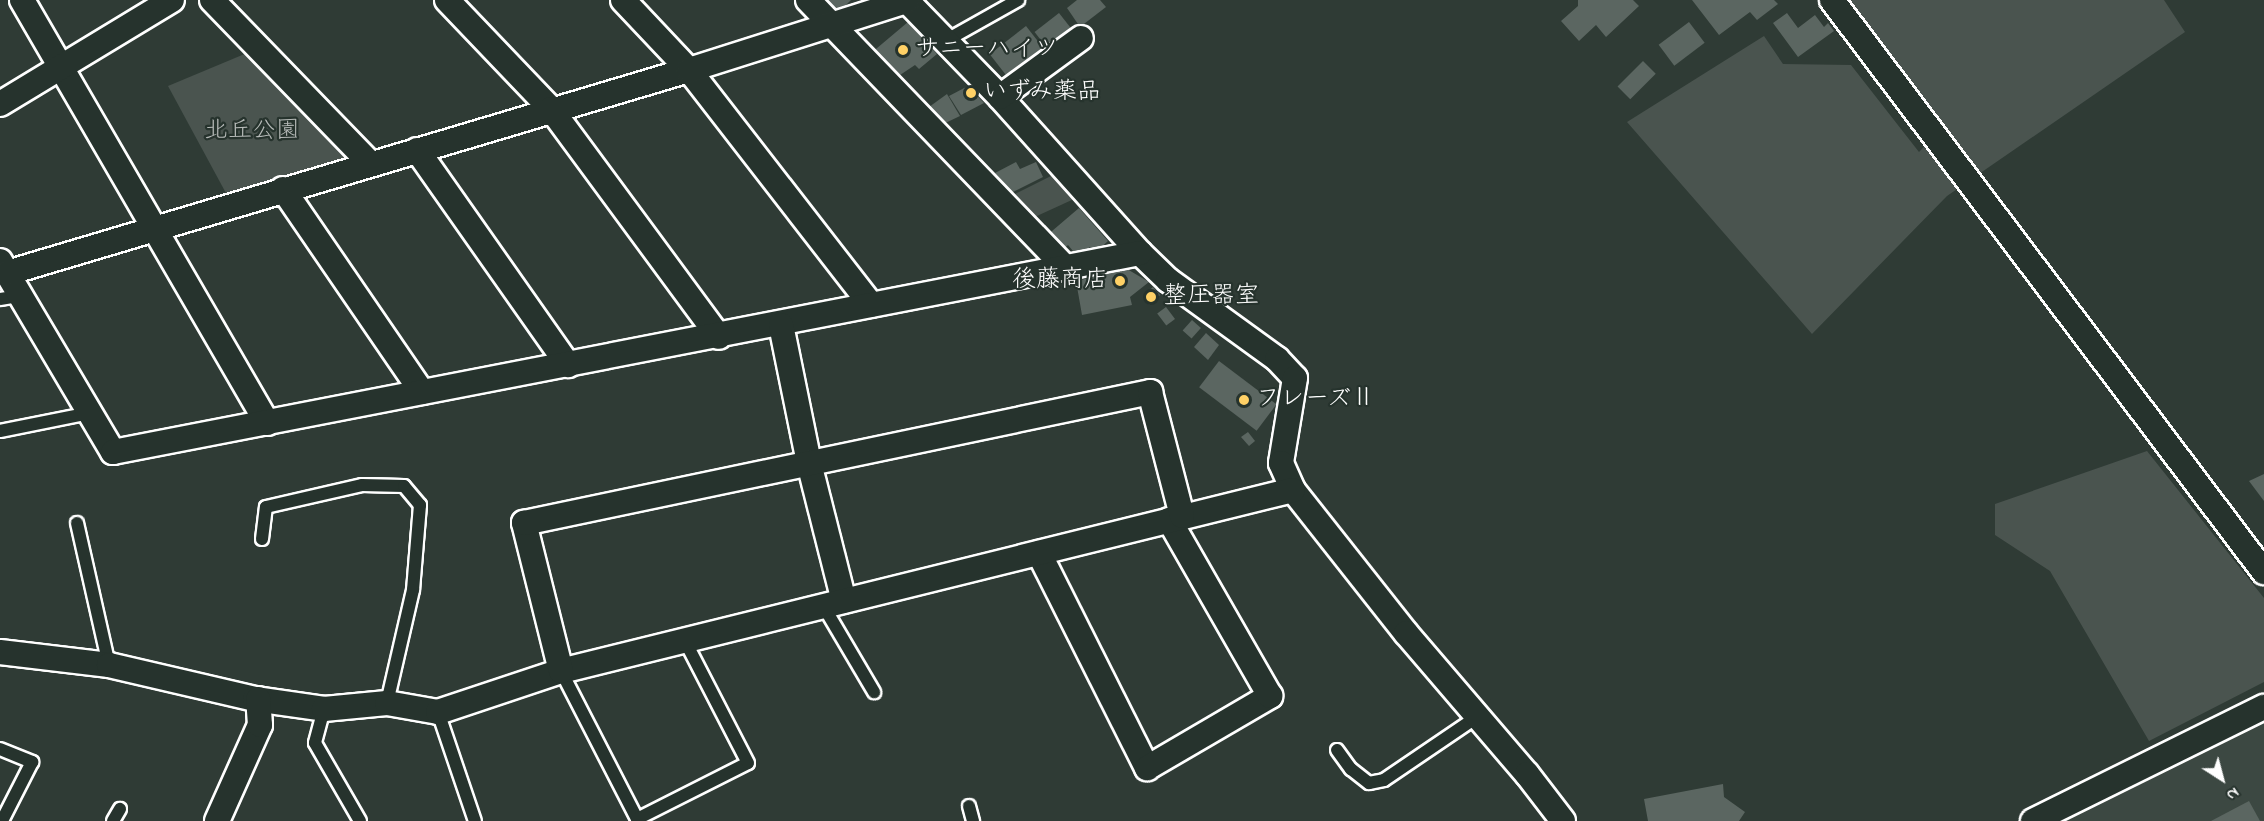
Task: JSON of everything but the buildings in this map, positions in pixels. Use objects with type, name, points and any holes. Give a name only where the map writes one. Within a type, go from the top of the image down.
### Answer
[{"type":"street","points":[[22,0],[267,423]]},
{"type":"street","points":[[0,104],[172,0]]},
{"type":"street","points":[[212,0],[371,164]]},
{"type":"street","points":[[447,0],[551,109],[719,337]]},
{"type":"street","points":[[623,0],[689,70],[871,305]]},
{"type":"street","points":[[808,0],[1067,269]]},
{"type":"street","points":[[1832,0],[2264,572]]},
{"type":"street","points":[[1140,253],[1067,269],[871,305],[781,326],[113,452],[10,297],[4,267],[153,229],[551,109],[689,70],[906,1],[1000,97],[1140,253],[1168,280],[1277,359],[1295,378],[1281,463],[1293,490],[1406,633],[1478,716],[1563,821]]},
{"type":"street","points":[[1000,97],[1081,38]]},
{"type":"street","points":[[417,150],[568,365]]},
{"type":"street","points":[[284,189],[422,392]]},
{"type":"street","points":[[781,326],[809,463],[834,604]]},
{"type":"street","points":[[561,671],[524,523],[1150,392],[1175,518],[1270,696],[1148,768],[1039,553]]},
{"type":"street","points":[[0,652],[109,665],[258,699],[324,708],[387,703],[438,712],[561,671],[1293,490]]},
{"type":"street","points":[[217,821],[260,725],[258,699]]},
{"type":"street","points":[[2033,821],[2264,707]]},
{"type":"lane","points":[[945,41],[1018,0]]},
{"type":"lane","points":[[0,431],[89,413]]},
{"type":"lane","points":[[262,539],[266,507],[362,485],[405,486],[420,505],[413,590],[387,703]]},
{"type":"lane","points":[[77,523],[109,665]]},
{"type":"lane","points":[[834,604],[874,692]]},
{"type":"lane","points":[[561,671],[637,820],[748,763],[685,641]]},
{"type":"lane","points":[[324,708],[315,743],[360,821]]},
{"type":"lane","points":[[438,712],[475,821]]},
{"type":"lane","points":[[1337,750],[1351,769],[1369,783],[1384,780],[1478,716]]},
{"type":"lane","points":[[0,749],[32,762],[2,821]]},
{"type":"lane","points":[[969,806],[973,821]]},
{"type":"lane","points":[[113,821],[120,809]]},
{"type":"shaded area","points":[[2264,721],[2264,821],[2063,821],[2158,774]]},
{"type":"green space","points":[[1838,0],[2164,0],[2185,32],[1947,196],[1812,334],[1627,122],[1764,36],[1783,64],[1851,65],[1919,152],[1937,133]]},
{"type":"green space","name":"北丘公園","points":[[247,53],[348,154],[349,160],[227,195],[168,86]]},
{"type":"green space","points":[[1053,175],[1074,199],[1026,221],[1005,199]]},
{"type":"green space","points":[[2147,451],[2264,598],[2264,682],[2149,741],[2050,571],[1995,535],[1995,504]]},
{"type":"place","name":"サニーハイツ","points":[[903,50]]},
{"type":"place","name":"いずみ薬品","points":[[971,93]]},
{"type":"place","name":"後藤商店","points":[[1120,281]]},
{"type":"place","name":"整圧器室","points":[[1151,297]]},
{"type":"place","name":"フレーズⅡ","points":[[1244,400]]}]
